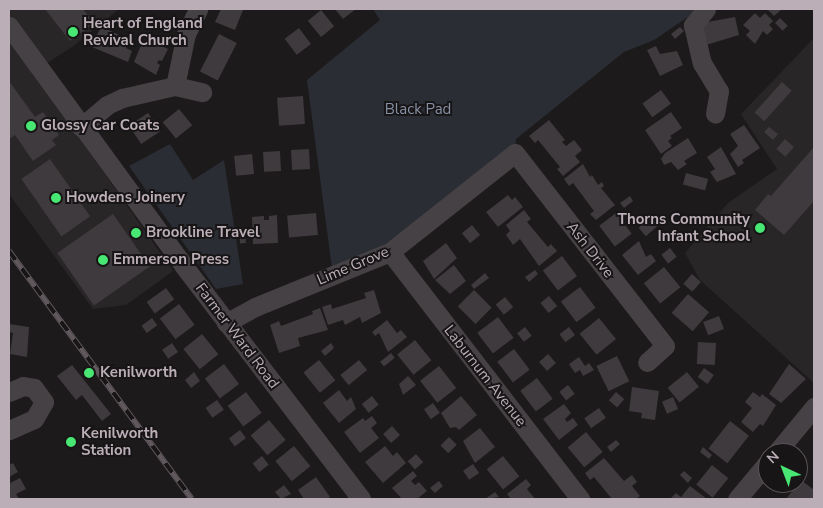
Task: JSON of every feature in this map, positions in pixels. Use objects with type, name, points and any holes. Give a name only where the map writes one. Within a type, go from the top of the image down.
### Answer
[{"type":"street","points":[[175,86],[186,34],[198,9]]},
{"type":"street","points":[[706,9],[693,25],[702,63],[719,91],[715,114]]},
{"type":"street","name":"Farmer Ward Road","points":[[9,26],[226,323],[361,499]]},
{"type":"street","points":[[81,127],[107,105],[122,98],[175,86],[202,92]]},
{"type":"street","name":"Lime Grove","points":[[226,323],[255,307],[390,252],[515,153]]},
{"type":"street","name":"Ash Drive","points":[[515,153],[670,343],[647,362]]},
{"type":"street","name":"Laburnum Avenue","points":[[390,252],[580,499]]},
{"type":"street","points":[[9,392],[23,386],[34,388],[44,402],[34,419],[9,430]]},
{"type":"street","points":[[784,443],[814,406]]},
{"type":"street","points":[[737,499],[758,474]]},
{"type":"shaded area","points":[[9,9],[119,9],[72,47],[33,72],[173,271],[126,305],[93,309],[9,194]]},
{"type":"shaded area","name":"Thorns Community Infant School","points":[[814,38],[814,383],[700,280],[685,253],[728,203],[777,169],[741,114]]},
{"type":"green space","name":"Black Pad","points":[[373,9],[695,9],[688,17],[654,40],[624,52],[516,139],[515,153],[390,252],[333,276],[307,80],[380,20]]},
{"type":"green space","points":[[170,144],[193,180],[224,160],[243,284],[216,289],[129,166]]},
{"type":"building","name":"Heart of England Revival Church","points":[[45,9],[83,9],[94,23],[70,41]]},
{"type":"building","points":[[221,9],[243,10],[235,30],[215,22]]},
{"type":"building","points":[[335,9],[356,9],[343,19]]},
{"type":"building","points":[[767,9],[782,9],[774,16]]},
{"type":"building","points":[[321,10],[334,26],[321,37],[308,21]]},
{"type":"building","points":[[755,13],[760,18],[765,13],[773,21],[769,25],[773,29],[767,35],[763,31],[755,44],[746,35],[750,31],[743,25]]},
{"type":"building","points":[[735,17],[739,35],[706,45],[702,23]]},
{"type":"building","points":[[780,18],[788,26],[783,31],[775,23]]},
{"type":"building","points":[[101,26],[129,40],[126,48],[132,51],[128,62],[92,47]]},
{"type":"building","points":[[680,27],[684,31],[675,39],[671,34]]},
{"type":"building","points":[[299,28],[311,44],[297,55],[285,39]]},
{"type":"building","points":[[219,34],[237,43],[218,81],[200,71]]},
{"type":"building","points":[[153,42],[168,49],[162,61],[159,60],[157,63],[160,65],[156,75],[134,62],[142,43],[151,46]]},
{"type":"building","points":[[656,46],[660,54],[677,51],[683,65],[660,76],[647,50]]},
{"type":"building","name":"Glossy Car Coats","points":[[9,81],[35,117],[43,112],[59,135],[52,140],[56,145],[33,161],[15,135],[9,139]]},
{"type":"building","points":[[782,82],[792,91],[764,121],[755,112]]},
{"type":"building","points":[[661,90],[671,104],[652,117],[642,104]]},
{"type":"building","points":[[303,96],[305,124],[279,126],[277,98]]},
{"type":"building","points":[[179,109],[192,125],[176,139],[163,122]]},
{"type":"building","points":[[671,112],[682,128],[670,136],[672,138],[668,141],[672,146],[661,154],[645,130]]},
{"type":"building","points":[[148,113],[160,131],[141,144],[129,126]]},
{"type":"building","points":[[549,120],[565,140],[562,142],[566,146],[574,140],[582,150],[575,156],[580,162],[563,176],[557,169],[560,167],[538,140],[535,143],[529,136]]},
{"type":"building","points":[[744,125],[760,148],[742,160],[744,163],[738,167],[730,154],[738,146],[730,134]]},
{"type":"building","points":[[769,127],[778,134],[773,140],[764,132]]},
{"type":"building","points":[[688,138],[697,153],[684,161],[687,164],[678,170],[671,162],[664,165],[661,159],[665,153]]},
{"type":"building","points":[[785,139],[794,147],[785,157],[776,149]]},
{"type":"building","points":[[721,147],[736,174],[717,182],[710,172],[715,169],[707,157]]},
{"type":"building","points":[[814,147],[814,201],[784,235],[755,210],[768,194],[771,196]]},
{"type":"building","points":[[309,149],[310,169],[292,170],[291,150]]},
{"type":"building","points":[[280,151],[281,171],[264,172],[263,152]]},
{"type":"building","points":[[252,154],[254,174],[236,176],[234,156]]},
{"type":"building","name":"Howdens Joinery","points":[[50,159],[90,216],[61,236],[21,179]]},
{"type":"building","points":[[583,164],[590,177],[592,175],[598,185],[602,182],[604,186],[601,188],[615,205],[596,220],[590,214],[594,211],[573,183],[569,186],[564,179]]},
{"type":"building","points":[[686,173],[708,179],[705,191],[683,185]]},
{"type":"building","points":[[508,195],[512,200],[515,197],[523,207],[498,227],[486,212]]},
{"type":"building","points":[[630,196],[633,201],[624,208],[620,203]]},
{"type":"building","points":[[524,210],[531,219],[527,222],[548,247],[551,244],[557,251],[539,266],[520,239],[513,245],[506,235],[510,231],[506,225]]},
{"type":"building","points":[[316,213],[318,235],[289,237],[287,216]]},
{"type":"building","points":[[616,213],[632,234],[615,246],[599,226]]},
{"type":"building","name":"Emmerson Press","points":[[113,214],[150,266],[94,305],[57,253]]},
{"type":"building","points":[[277,215],[278,243],[253,244],[252,217],[264,216],[264,220],[269,220],[269,216]]},
{"type":"building","points":[[650,218],[657,226],[646,236],[639,228]]},
{"type":"building","points":[[472,225],[480,235],[470,243],[462,233]]},
{"type":"building","points":[[245,231],[246,243],[240,243],[239,232]]},
{"type":"building","points":[[639,241],[646,257],[651,254],[656,261],[638,275],[622,255]]},
{"type":"building","points":[[446,243],[457,258],[434,279],[423,261]]},
{"type":"building","points":[[670,248],[677,257],[668,263],[661,255]]},
{"type":"building","points":[[562,256],[577,276],[558,290],[543,270]]},
{"type":"building","points":[[454,265],[466,281],[450,294],[435,280]]},
{"type":"building","points":[[664,267],[680,287],[660,304],[644,283]]},
{"type":"building","points":[[535,270],[538,274],[529,282],[525,277]]},
{"type":"building","points":[[485,273],[489,278],[474,289],[471,285]]},
{"type":"building","points":[[692,274],[701,282],[692,292],[683,284]]},
{"type":"building","points":[[580,287],[596,308],[576,322],[561,301]]},
{"type":"building","points":[[166,288],[174,299],[155,313],[147,302]]},
{"type":"building","points":[[374,290],[381,313],[362,323],[360,317],[345,325],[343,320],[328,325],[322,307],[331,304],[332,309],[366,298],[364,293]]},
{"type":"building","points":[[474,290],[492,308],[475,324],[458,306]]},
{"type":"building","points":[[688,294],[709,312],[693,331],[672,313]]},
{"type":"building","points":[[549,296],[557,306],[549,313],[540,303]]},
{"type":"building","points":[[505,297],[513,307],[504,315],[496,305]]},
{"type":"building","points":[[179,304],[195,325],[175,339],[160,318]]},
{"type":"building","points":[[320,308],[328,330],[298,338],[300,346],[279,353],[270,325],[279,321],[281,326],[313,314],[312,311]]},
{"type":"building","points":[[719,316],[724,329],[708,335],[703,322]]},
{"type":"building","points":[[498,317],[514,338],[493,353],[477,333]]},
{"type":"building","points":[[152,318],[157,325],[147,333],[141,326]]},
{"type":"building","points":[[599,318],[616,339],[597,355],[580,334]]},
{"type":"building","points":[[387,320],[397,333],[401,330],[407,337],[388,352],[379,333],[375,336],[372,332]]},
{"type":"building","points":[[9,324],[29,327],[27,357],[10,354],[13,333],[9,332]]},
{"type":"building","points":[[525,327],[532,336],[524,342],[517,333]]},
{"type":"building","points":[[569,327],[575,335],[565,342],[559,334]]},
{"type":"building","points":[[202,334],[218,354],[200,369],[183,349]]},
{"type":"building","points":[[415,340],[431,360],[413,375],[397,354]]},
{"type":"building","points":[[698,342],[716,343],[715,365],[697,364]]},
{"type":"building","points":[[172,343],[178,352],[168,359],[162,350]]},
{"type":"building","points":[[331,343],[334,348],[325,356],[321,351]]},
{"type":"building","points":[[514,349],[530,370],[513,382],[497,362]]},
{"type":"building","points":[[391,353],[395,358],[384,366],[380,362]]},
{"type":"building","points":[[548,354],[556,363],[547,371],[539,362]]},
{"type":"building","points":[[617,356],[629,381],[609,391],[596,366]]},
{"type":"building","points":[[579,357],[585,366],[589,363],[594,370],[583,376],[580,370],[575,373],[569,364]]},
{"type":"building","points":[[319,360],[335,380],[320,393],[303,373]]},
{"type":"building","points":[[359,360],[367,370],[349,385],[340,375]]},
{"type":"building","points":[[224,364],[239,384],[220,398],[205,378]]},
{"type":"building","points":[[789,364],[806,379],[781,403],[769,394]]},
{"type":"building","name":"Kenilworth","points":[[72,365],[111,414],[102,421],[82,395],[76,400],[57,376]]},
{"type":"building","points":[[439,366],[456,388],[437,403],[420,381]]},
{"type":"building","points":[[704,368],[714,375],[708,384],[698,377]]},
{"type":"building","points":[[194,372],[200,381],[191,388],[185,380]]},
{"type":"building","points":[[687,372],[699,387],[680,402],[668,388]]},
{"type":"building","points":[[408,376],[416,385],[403,395],[399,384]]},
{"type":"building","points":[[537,378],[553,399],[536,411],[520,391]]},
{"type":"building","points":[[568,385],[575,394],[566,400],[559,392]]},
{"type":"building","points":[[632,387],[659,391],[655,420],[641,418],[642,413],[629,411]]},
{"type":"building","points":[[339,390],[347,401],[351,397],[356,409],[339,423],[323,403]]},
{"type":"building","points":[[246,392],[262,413],[243,427],[228,406]]},
{"type":"building","points":[[616,392],[624,399],[617,408],[609,400]]},
{"type":"building","points":[[753,392],[760,397],[762,394],[776,405],[763,426],[760,424],[753,432],[741,422],[752,408],[745,402]]},
{"type":"building","points":[[372,396],[379,405],[369,413],[362,404]]},
{"type":"building","points":[[461,396],[477,415],[459,430],[456,427],[450,428],[441,413]]},
{"type":"building","points":[[673,397],[678,409],[667,414],[662,402]]},
{"type":"building","points":[[217,400],[224,410],[212,418],[206,408]]},
{"type":"building","points":[[433,403],[440,413],[431,419],[424,409]]},
{"type":"building","points":[[564,404],[571,413],[565,419],[567,422],[573,418],[578,425],[559,440],[543,419]]},
{"type":"building","points":[[599,408],[606,418],[591,428],[584,418]]},
{"type":"building","points":[[372,416],[377,423],[371,428],[379,438],[360,453],[344,432],[363,418],[365,421]]},
{"type":"building","points":[[269,420],[286,440],[267,455],[251,435]]},
{"type":"building","points":[[730,421],[749,436],[727,463],[708,449]]},
{"type":"building","points":[[392,426],[400,435],[391,443],[383,434]]},
{"type":"building","points":[[480,428],[495,447],[475,463],[463,441]]},
{"type":"building","points":[[240,430],[246,438],[235,446],[229,438]]},
{"type":"building","points":[[586,432],[603,452],[584,467],[568,447]]},
{"type":"building","points":[[449,437],[457,445],[448,453],[441,445]]},
{"type":"building","points":[[616,440],[620,444],[611,452],[607,447]]},
{"type":"building","points":[[294,446],[310,466],[292,481],[275,461]]},
{"type":"building","points":[[385,446],[393,456],[397,452],[406,463],[383,483],[365,462]]},
{"type":"building","points":[[703,447],[712,455],[709,459],[700,452]]},
{"type":"building","points":[[416,454],[423,462],[415,470],[408,461]]},
{"type":"building","points":[[262,456],[269,465],[259,472],[253,463]]},
{"type":"building","points":[[503,456],[519,476],[503,489],[487,469]]},
{"type":"building","points":[[604,458],[624,481],[632,475],[637,482],[632,486],[640,496],[636,499],[612,499],[594,477],[590,480],[585,473]]},
{"type":"building","points":[[13,463],[18,472],[9,477],[9,465]]},
{"type":"building","points":[[473,464],[479,473],[469,480],[463,471]]},
{"type":"building","points":[[712,465],[728,478],[713,498],[696,484]]},
{"type":"building","points":[[413,471],[417,476],[411,481],[415,485],[419,482],[427,491],[417,499],[402,499],[392,488]]},
{"type":"building","points":[[684,471],[692,478],[688,483],[680,475]]},
{"type":"building","points":[[316,477],[330,497],[327,499],[304,499],[298,490]]},
{"type":"building","points":[[20,478],[26,489],[16,494],[19,499],[9,499],[9,480],[10,483]]},
{"type":"building","points":[[526,479],[531,485],[527,489],[535,499],[511,499],[507,494]]},
{"type":"building","points":[[439,481],[443,486],[435,493],[430,488]]},
{"type":"building","points":[[284,485],[291,494],[281,499],[275,492]]},
{"type":"building","points":[[808,485],[814,490],[813,498],[786,499],[791,493],[808,493]]},
{"type":"building","points":[[690,486],[707,499],[671,498],[676,493],[681,497]]},
{"type":"building","points":[[495,492],[499,497],[485,499]]},
{"type":"railway","points":[[9,251],[192,499]]},
{"type":"place","name":"Heart of England Revival Church","points":[[73,32]]},
{"type":"place","name":"Glossy Car Coats","points":[[31,126]]},
{"type":"place","name":"Howdens Joinery","points":[[56,198]]},
{"type":"place","name":"Thorns Community Infant School","points":[[760,228]]},
{"type":"place","name":"Brookline Travel","points":[[136,233]]},
{"type":"place","name":"Emmerson Press","points":[[103,260]]},
{"type":"place","name":"Kenilworth","points":[[89,373]]},
{"type":"place","name":"Kenilworth Station","points":[[71,442]]}]
